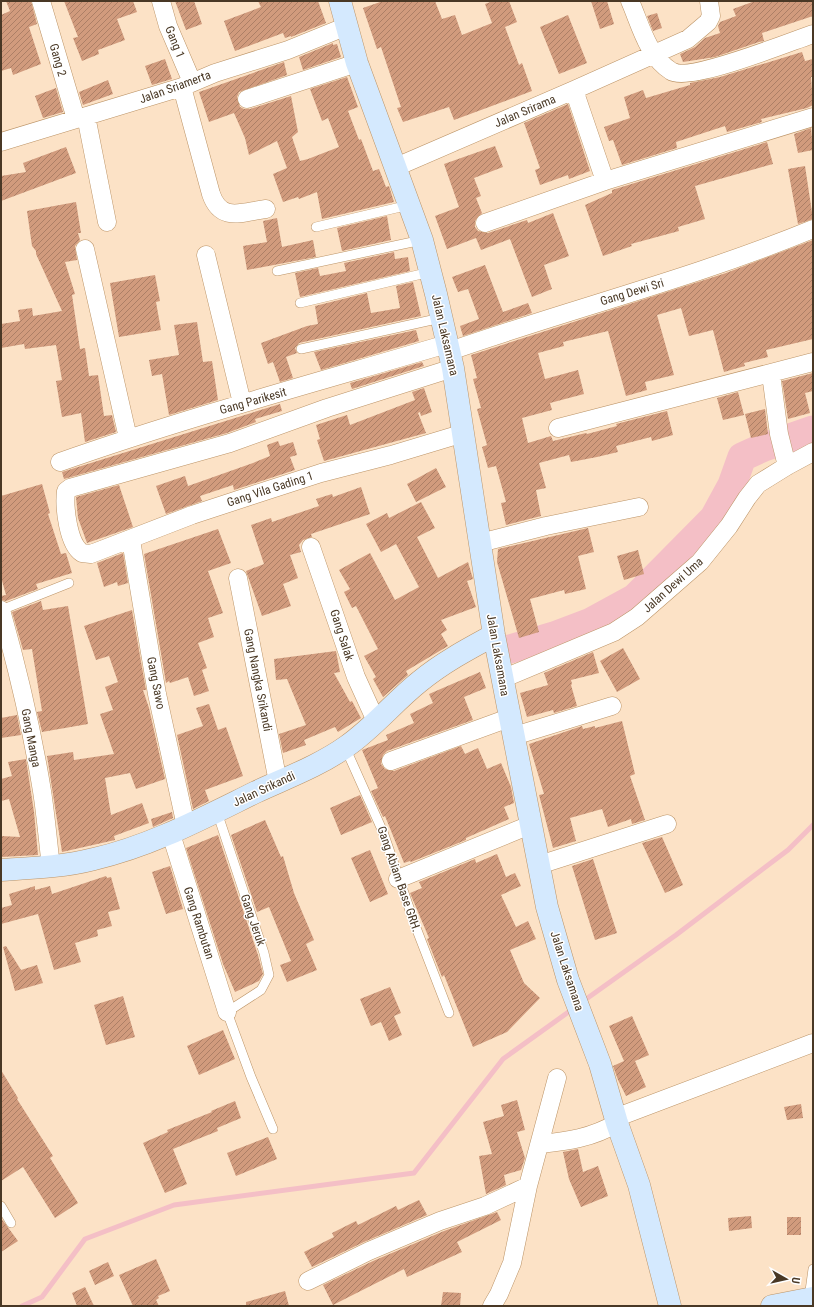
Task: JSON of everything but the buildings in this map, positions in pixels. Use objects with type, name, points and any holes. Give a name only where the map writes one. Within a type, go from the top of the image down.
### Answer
[{"type":"main road","name":"Jalan Laksamana","points":[[340,1],[357,63],[422,240],[450,355],[464,433],[494,635],[547,906],[568,980],[600,1064],[616,1120],[639,1185],[670,1306]]},
{"type":"main road","name":"Jalan Srikandi","points":[[1,870],[51,867],[94,860],[133,848],[178,830],[299,773],[345,747],[364,734],[420,681],[457,656],[494,635]]},
{"type":"main road","points":[[777,1306],[811,1298]]},
{"type":"street","name":"Gang 2","points":[[41,1],[81,118],[107,222]]},
{"type":"street","name":"Gang 1","points":[[161,1],[187,84],[211,194],[217,208],[223,212],[230,213],[266,209]]},
{"type":"street","points":[[630,1],[653,54],[671,71],[678,74],[688,74],[727,64],[813,34]]},
{"type":"street","name":"Jalan Srirama","points":[[396,167],[688,39],[708,22],[711,16],[709,1]]},
{"type":"street","name":"Jalan Sriamerta","points":[[1,142],[187,84],[215,73],[288,50],[347,26]]},
{"type":"street","points":[[247,99],[357,63]]},
{"type":"street","points":[[574,90],[605,181]]},
{"type":"street","points":[[485,223],[605,181],[813,117]]},
{"type":"street","name":"Gang Dewi Sri","points":[[450,355],[566,312],[692,274],[813,229]]},
{"type":"street","points":[[85,249],[128,438]]},
{"type":"street","points":[[206,255],[242,403]]},
{"type":"street","name":"Gang Parikesit","points":[[60,462],[128,438],[242,403],[450,355]]},
{"type":"street","name":"Gang Vila Gading 1","points":[[450,355],[327,408],[230,443],[70,488],[66,491],[65,496],[70,534],[80,552],[91,554],[131,540],[192,515],[253,495],[322,473],[391,455],[464,433]]},
{"type":"street","points":[[558,428],[813,362]]},
{"type":"street","points":[[771,374],[779,434],[784,458]]},
{"type":"street","name":"Jalan Dewi Uma","points":[[502,679],[614,632],[637,617],[700,562],[729,526],[758,484],[784,458],[813,452]]},
{"type":"street","points":[[480,543],[546,526],[639,507]]},
{"type":"street","name":"Gang Sawo","points":[[131,540],[178,830]]},
{"type":"street","name":"Gang Salak","points":[[311,546],[356,677],[376,721]]},
{"type":"street","name":"Gang Nangka Srikandi","points":[[238,578],[278,782]]},
{"type":"street","name":"Gang Manga","points":[[1,610],[17,667],[31,733],[42,792],[51,867]]},
{"type":"street","points":[[391,761],[512,727],[612,706]]},
{"type":"street","points":[[398,879],[530,824]]},
{"type":"street","points":[[539,866],[668,824]]},
{"type":"street","name":"Gang Rambutan","points":[[178,830],[227,1012]]},
{"type":"street","points":[[540,1144],[581,1139],[606,1130],[616,1120],[813,1043]]},
{"type":"street","points":[[492,1306],[499,1294],[512,1263],[528,1186],[557,1078]]},
{"type":"street","points":[[308,1281],[369,1251],[440,1221],[485,1206],[528,1186]]},
{"type":"lane","points":[[316,227],[410,205]]},
{"type":"lane","points":[[278,271],[422,240]]},
{"type":"lane","points":[[300,303],[430,272]]},
{"type":"lane","points":[[301,349],[441,318]]},
{"type":"lane","points":[[1,610],[69,583]]},
{"type":"lane","name":"Gang Abiam Base GRH.","points":[[345,747],[383,832],[398,879],[449,1013]]},
{"type":"lane","name":"Gang Jeruk","points":[[216,812],[264,953],[268,975],[261,990],[227,1012]]},
{"type":"lane","points":[[227,1012],[251,1077],[273,1129]]},
{"type":"lane","points":[[1,1206],[11,1223]]},
{"type":"lane","points":[[811,1298],[813,1269]]},
{"type":"waterway","points":[[510,649],[554,636],[591,622],[635,598],[714,518],[732,485],[742,457],[764,447],[813,430]]},
{"type":"waterway","points":[[582,1002],[676,935],[788,850],[813,825]]},
{"type":"waterway","points":[[22,1306],[42,1297],[85,1239],[174,1205],[414,1173],[503,1059],[574,1008]]}]
